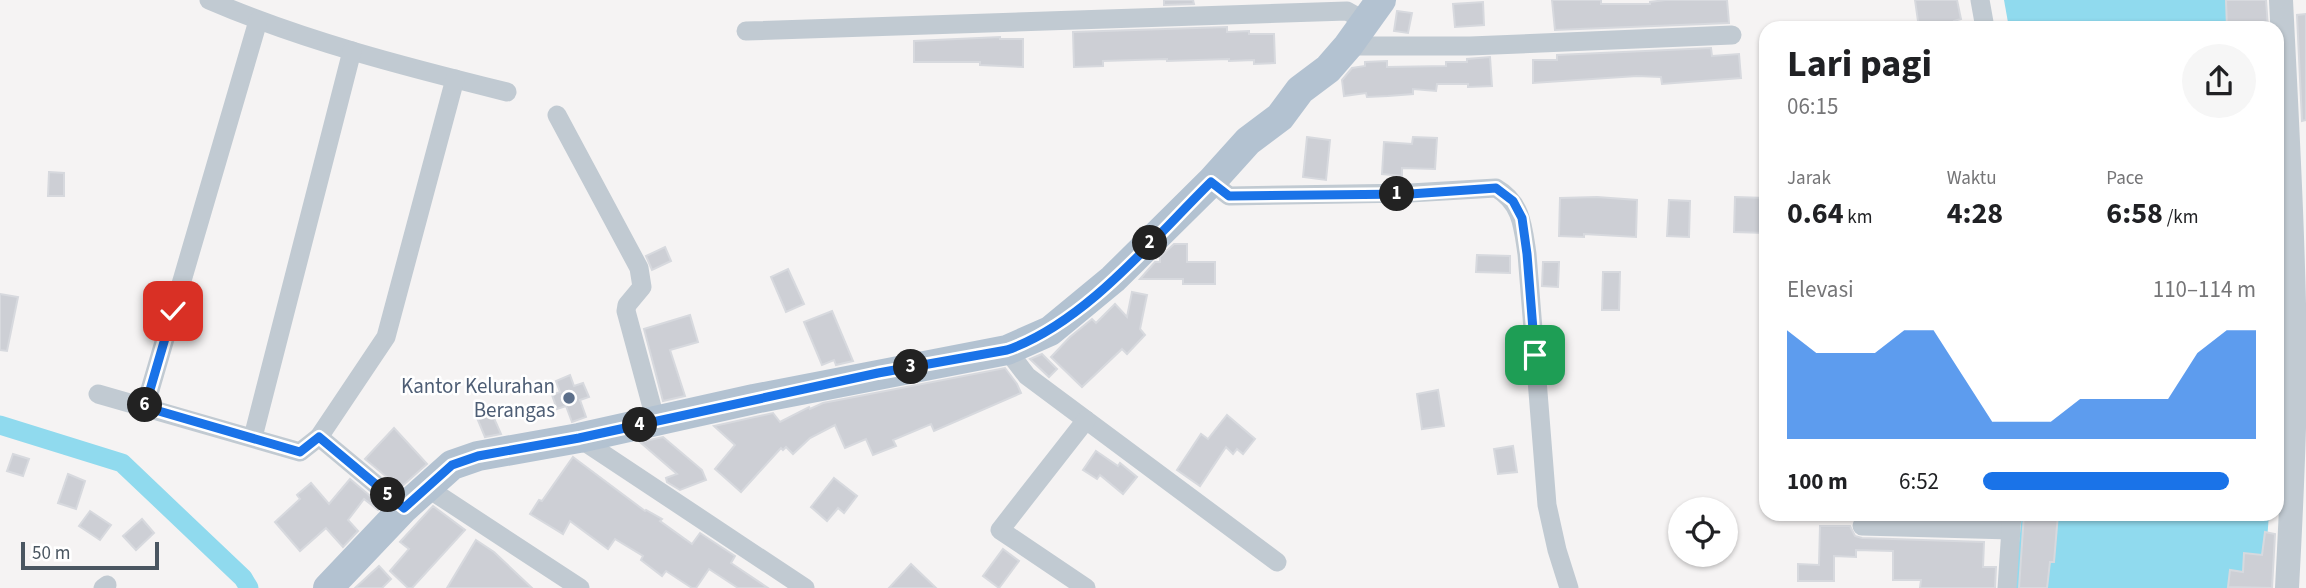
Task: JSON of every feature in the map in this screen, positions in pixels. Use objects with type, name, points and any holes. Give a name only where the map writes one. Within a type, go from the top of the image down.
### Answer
[{"type":"main road","points":[[328,588],[426,486],[452,465],[478,456],[579,438],[878,373],[1007,350],[1039,337],[1074,313],[1113,279],[1211,182],[1248,141],[1280,117],[1300,90],[1328,69],[1373,11]]},
{"type":"street","points":[[208,0],[258,21],[352,51],[507,92]]},
{"type":"street","points":[[1980,0],[1984,21]]},
{"type":"street","points":[[2281,0],[2282,21]]},
{"type":"street","points":[[746,31],[1373,11]]},
{"type":"street","points":[[145,407],[258,21]]},
{"type":"street","points":[[1348,46],[1469,46],[1732,35]]},
{"type":"street","points":[[253,436],[352,51]]},
{"type":"street","points":[[2284,58],[2295,363],[2294,457],[2287,588]]},
{"type":"street","points":[[98,394],[253,436],[300,452],[319,437],[386,337],[455,79]]},
{"type":"street","points":[[557,115],[639,268],[642,287],[627,305],[626,311],[656,422]]},
{"type":"street","points":[[1211,182],[1229,196],[1410,194],[1496,188],[1513,201],[1522,218],[1527,254],[1547,505],[1569,588]]},
{"type":"street","points":[[1007,350],[1027,376],[1277,562]]},
{"type":"street","points":[[1086,420],[1000,530],[1086,588]]},
{"type":"street","points":[[319,437],[404,508]]},
{"type":"street","points":[[579,438],[805,588]]},
{"type":"street","points":[[426,486],[580,588]]},
{"type":"street","points":[[1862,526],[2012,522],[2007,588]]},
{"type":"water","points":[[2004,0],[2238,0],[2245,21],[2008,21]]},
{"type":"water","points":[[2021,521],[2269,521],[2263,588],[2014,588]]},
{"type":"building","points":[[1164,0],[1193,0],[1194,4],[1164,5]]},
{"type":"building","points":[[1552,0],[1650,4],[1665,0],[1727,0],[1729,23],[1555,30]]},
{"type":"building","points":[[1915,0],[1957,0],[1961,19],[1918,21]]},
{"type":"building","points":[[2226,0],[2266,0],[2268,21],[2227,21]]},
{"type":"building","points":[[1483,2],[1484,25],[1455,27],[1453,4]]},
{"type":"building","points":[[1397,11],[1412,13],[1408,33],[1394,31]]},
{"type":"building","points":[[2306,14],[2306,120],[2302,121],[2297,15]]},
{"type":"building","points":[[1227,27],[1227,32],[1274,34],[1275,63],[1254,64],[1254,60],[1229,59],[1167,59],[1103,61],[1103,66],[1074,67],[1073,32]]},
{"type":"building","points":[[1000,37],[1023,39],[1023,67],[980,65],[980,62],[914,62],[914,41]]},
{"type":"building","points":[[1711,48],[1712,56],[1739,54],[1741,78],[1662,84],[1661,77],[1637,76],[1533,83],[1533,60],[1557,60],[1557,55]]},
{"type":"building","points":[[1490,57],[1492,86],[1437,84],[1436,91],[1413,89],[1413,94],[1367,97],[1366,93],[1344,96],[1342,80],[1352,68],[1365,66],[1365,62],[1387,61],[1387,67],[1446,66],[1446,62],[1467,62],[1467,59]]},
{"type":"building","points":[[1307,137],[1330,140],[1326,180],[1303,177]]},
{"type":"building","points":[[1413,137],[1437,138],[1435,169],[1402,168],[1402,176],[1382,174],[1384,142],[1412,144]]},
{"type":"building","points":[[49,172],[64,173],[64,196],[48,196]]},
{"type":"building","points":[[1735,197],[1759,198],[1759,233],[1734,232]]},
{"type":"building","points":[[1560,198],[1637,200],[1636,237],[1584,234],[1584,237],[1559,236]]},
{"type":"building","points":[[1669,200],[1690,201],[1689,237],[1667,236]]},
{"type":"building","points":[[1174,244],[1187,244],[1187,262],[1215,262],[1215,284],[1183,284],[1183,279],[1140,279],[1155,262],[1160,262],[1160,257]]},
{"type":"building","points":[[665,247],[671,261],[652,270],[646,256]]},
{"type":"building","points":[[1477,255],[1510,256],[1510,273],[1476,272]]},
{"type":"building","points":[[1543,262],[1559,262],[1558,287],[1542,286]]},
{"type":"building","points":[[788,269],[804,304],[786,312],[771,277]]},
{"type":"building","points":[[1603,272],[1620,272],[1619,310],[1602,310]]},
{"type":"building","points":[[1132,292],[1147,295],[1140,329],[1145,335],[1127,354],[1122,349],[1082,387],[1051,357],[1070,337],[1092,319],[1096,323],[1115,304],[1127,317]]},
{"type":"building","points":[[0,294],[18,297],[7,351],[0,350]]},
{"type":"building","points":[[832,311],[853,361],[836,365],[834,360],[822,365],[804,322]]},
{"type":"building","points":[[690,315],[698,342],[670,350],[685,396],[663,401],[644,329]]},
{"type":"building","points":[[1042,354],[1057,369],[1049,377],[1030,359]]},
{"type":"building","points":[[1005,368],[1021,393],[934,431],[931,424],[893,440],[896,446],[873,455],[866,439],[845,448],[835,425],[810,438],[793,454],[786,447],[783,450],[781,448],[741,492],[715,469],[735,445],[714,426],[773,413],[780,422],[823,403]]},
{"type":"building","name":"Kantor Kelurahan Berangas","points":[[570,375],[574,386],[583,383],[589,397],[580,400],[586,417],[572,422],[566,406],[557,409],[552,395],[560,392],[556,381]]},
{"type":"building","points":[[1438,390],[1444,426],[1422,429],[1417,394]]},
{"type":"building","points":[[489,407],[501,434],[485,437],[475,413]]},
{"type":"building","points":[[1227,415],[1255,439],[1243,454],[1237,449],[1233,454],[1226,447],[1200,486],[1177,470],[1201,434],[1208,439]]},
{"type":"building","points":[[394,428],[427,464],[400,488],[365,459]]},
{"type":"building","points":[[663,437],[702,470],[706,480],[680,490],[667,482],[666,478],[677,474],[640,442]]},
{"type":"building","points":[[1513,446],[1517,472],[1498,474],[1494,449]]},
{"type":"building","points":[[1096,451],[1118,466],[1120,463],[1137,477],[1123,494],[1100,475],[1097,479],[1083,470]]},
{"type":"building","points":[[13,454],[29,459],[23,476],[7,471]]},
{"type":"building","points":[[573,457],[645,511],[662,519],[660,521],[692,544],[700,533],[735,556],[731,563],[768,588],[738,588],[709,569],[696,588],[692,588],[666,571],[662,576],[641,560],[643,556],[615,539],[608,549],[570,521],[563,534],[530,514]]},
{"type":"building","points":[[68,474],[85,481],[76,509],[58,503]]},
{"type":"building","points":[[834,478],[857,496],[844,513],[838,508],[827,521],[811,507]]},
{"type":"building","points":[[350,479],[382,506],[378,510],[364,499],[348,520],[358,531],[343,547],[326,528],[300,551],[275,522],[300,499],[297,495],[311,483],[329,504]]},
{"type":"building","points":[[433,506],[465,530],[412,588],[408,588],[390,571],[409,549],[400,542]]},
{"type":"building","points":[[90,511],[111,525],[100,540],[79,526]]},
{"type":"building","points":[[142,519],[154,533],[136,550],[123,536]]},
{"type":"building","points":[[2024,521],[2057,521],[2054,562],[2050,562],[2047,588],[2019,588]]},
{"type":"building","points":[[1820,526],[1850,526],[1855,536],[1862,538],[1984,542],[1983,567],[1996,567],[1995,588],[1920,588],[1921,580],[1893,580],[1893,551],[1856,550],[1856,557],[1834,556],[1834,581],[1798,581],[1798,564],[1819,565]]},
{"type":"building","points":[[2265,532],[2275,534],[2272,588],[2228,587],[2230,570],[2243,572],[2244,553],[2262,555]]},
{"type":"building","points":[[476,540],[494,552],[532,588],[447,588]]},
{"type":"building","points":[[1003,549],[1019,561],[999,588],[983,576]]},
{"type":"building","points":[[911,564],[936,588],[889,588]]},
{"type":"building","points":[[379,566],[391,579],[382,588],[355,588]]},
{"type":"waterway","points":[[0,425],[122,463],[243,578],[249,588]]},
{"type":"place","name":"Kantor Kelurahan Berangas","points":[[569,398]]},
{"type":"route","points":[[173,311],[145,407],[253,436],[300,452],[319,437],[404,508],[442,472],[452,465],[478,456],[579,438],[878,373],[1007,350],[1024,344],[1050,331],[1074,313],[1113,279],[1211,182],[1229,196],[1410,194],[1496,188],[1513,201],[1522,218],[1535,355]]}]
